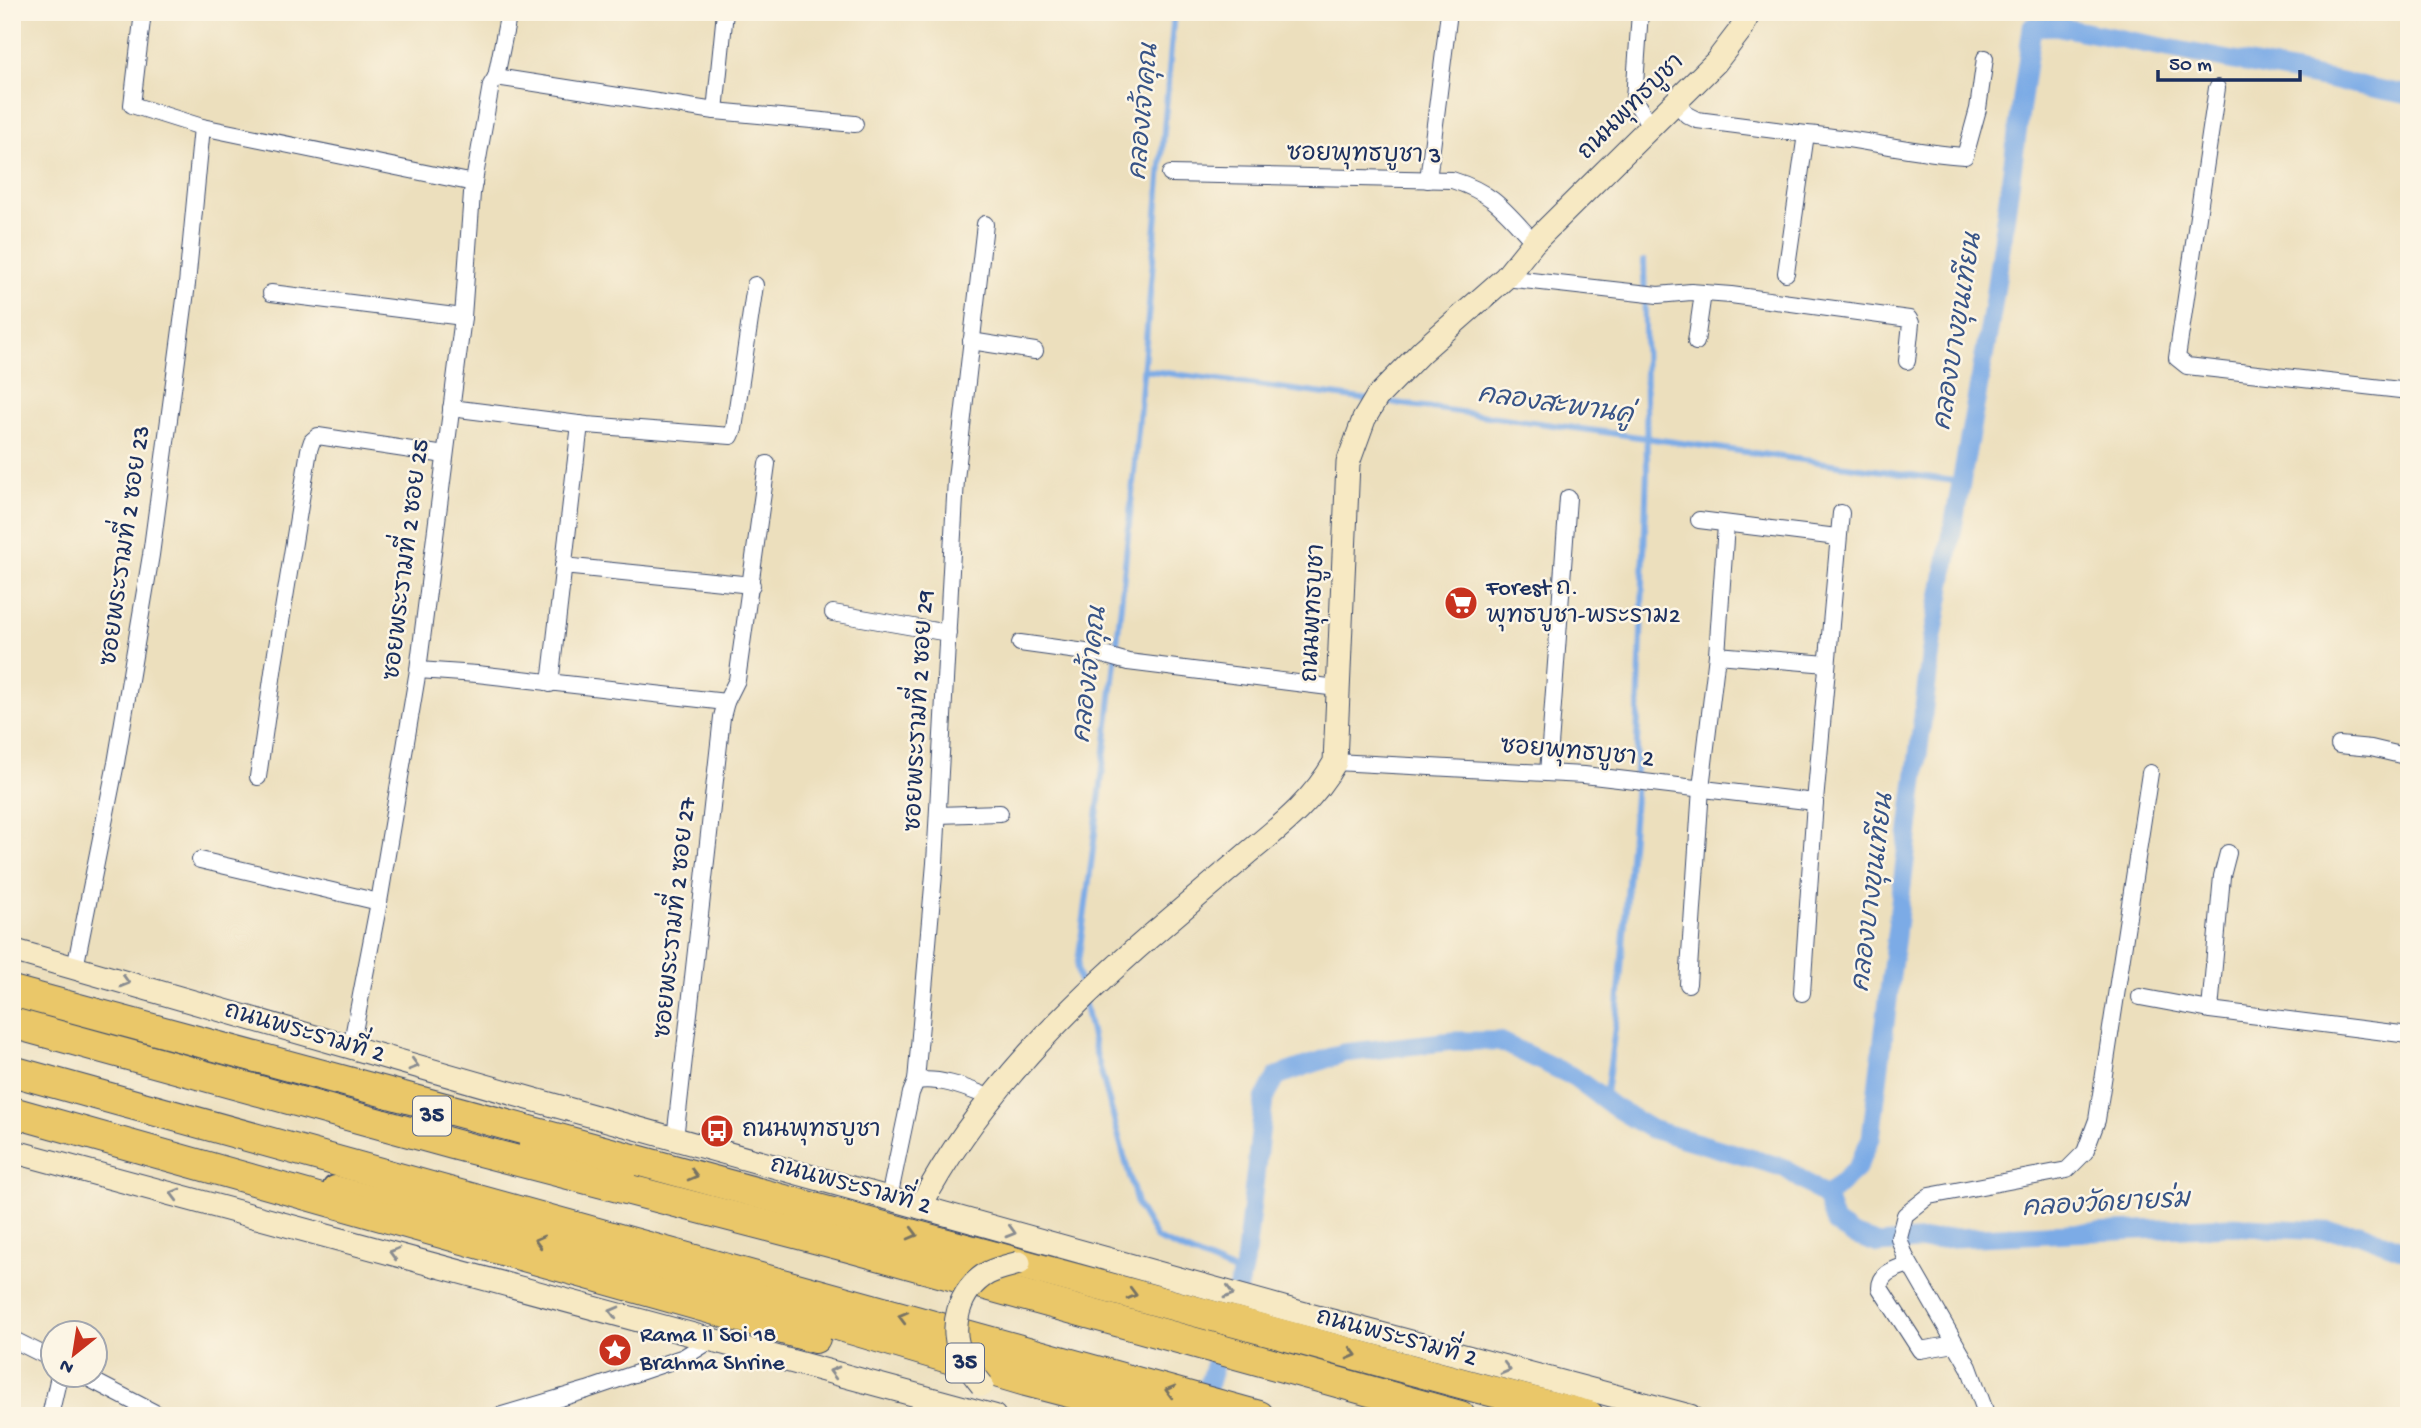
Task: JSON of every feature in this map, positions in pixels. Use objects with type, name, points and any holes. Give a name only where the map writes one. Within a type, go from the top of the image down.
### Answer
[{"type":"highway","points":[[12,990],[1589,1416]]},
{"type":"highway","points":[[12,1023],[453,1144],[849,1247]]},
{"type":"highway","points":[[12,1030],[1410,1416]]},
{"type":"highway","points":[[12,1071],[1259,1416]]},
{"type":"highway","points":[[12,1086],[241,1147],[526,1215],[817,1320]]},
{"type":"highway","points":[[12,1111],[982,1385],[1103,1409]]},
{"type":"highway","name":"ถนนพระรามที่ 2","points":[[849,1247],[1460,1416]]},
{"type":"highway","name":"35","points":[[817,1320],[1026,1381],[1103,1409],[1161,1416]]},
{"type":"main road","name":"ถนนพุทธบูชา","points":[[1335,762],[1348,463],[1364,419],[1377,397],[1422,352],[1505,278],[1534,242],[1716,62],[1742,29],[1749,12]]},
{"type":"main road","points":[[919,1207],[949,1154],[1024,1058],[1103,979],[1301,809],[1323,783],[1335,762]]},
{"type":"main road","name":"ถนนพระรามที่ 2","points":[[12,950],[919,1207],[1298,1312],[1690,1416]]},
{"type":"main road","name":"ถนนพระรามที่ 2","points":[[12,996],[448,1120],[849,1247]]},
{"type":"main road","name":"35","points":[[12,1111],[419,1209],[817,1320]]},
{"type":"main road","name":"35","points":[[12,1151],[994,1416]]},
{"type":"main road","points":[[982,1385],[962,1358],[958,1347],[955,1328],[958,1311],[967,1293],[980,1279],[998,1269],[1019,1263]]},
{"type":"street","points":[[143,12],[132,105],[202,127],[474,183]]},
{"type":"street","name":"ซอยพระรามที่ 2 ซอย 25","points":[[351,1047],[379,902],[418,670],[463,317],[474,183],[491,85],[496,77],[509,12]]},
{"type":"street","points":[[715,111],[725,12]]},
{"type":"street","points":[[1428,180],[1449,12]]},
{"type":"street","points":[[1640,12],[1634,99],[1651,128]]},
{"type":"street","points":[[1676,102],[1687,115],[1697,120],[1827,136],[1932,154],[1965,156],[1978,109],[1985,58]]},
{"type":"street","points":[[496,77],[701,111],[855,124]]},
{"type":"street","points":[[2217,88],[2177,358],[2187,366],[2409,391]]},
{"type":"street","name":"ซอยพระรามที่ 2 ซอย 23","points":[[75,968],[116,763],[151,555],[187,284],[202,127]]},
{"type":"street","points":[[1786,272],[1806,134]]},
{"type":"street","name":"ซอยพุทธบูชา 3","points":[[1170,174],[1452,180],[1491,197],[1534,242]]},
{"type":"street","name":"ซอยพระรามที่ 2 ซอย 29","points":[[889,1198],[916,1081],[938,815],[956,479],[985,224]]},
{"type":"street","points":[[1505,278],[1658,295],[1703,293],[1909,319],[1911,327],[1907,362]]},
{"type":"street","points":[[451,408],[580,424],[731,436],[755,285]]},
{"type":"street","points":[[271,293],[463,317]]},
{"type":"street","points":[[1696,342],[1703,293]]},
{"type":"street","points":[[971,341],[1035,351]]},
{"type":"street","points":[[550,684],[580,424]]},
{"type":"street","points":[[258,776],[276,651],[312,441],[318,436],[445,455]]},
{"type":"street","name":"ซอยพระรามที่ 2 ซอย 27","points":[[676,1139],[722,717],[737,680],[767,464]]},
{"type":"street","points":[[1548,773],[1568,498]]},
{"type":"street","points":[[1802,993],[1815,802],[1841,513]]},
{"type":"street","points":[[1699,520],[1837,537]]},
{"type":"street","points":[[1688,985],[1701,788],[1717,654],[1726,525]]},
{"type":"street","points":[[562,566],[752,585]]},
{"type":"street","points":[[833,613],[948,633]]},
{"type":"street","points":[[1020,643],[1100,654],[1128,663],[1337,688]]},
{"type":"street","points":[[1717,654],[1827,664]]},
{"type":"street","points":[[418,670],[477,674],[726,702]]},
{"type":"street","points":[[2339,745],[2371,748],[2409,757]]},
{"type":"street","name":"ซอยพุทธบูชา 2","points":[[1335,762],[1548,773],[1815,802]]},
{"type":"street","points":[[1987,1416],[1969,1367],[1907,1260],[1899,1238],[1905,1215],[1929,1196],[2067,1170],[2085,1152],[2096,1120],[2150,773]]},
{"type":"street","points":[[938,815],[1000,813]]},
{"type":"street","points":[[2210,1010],[2222,876],[2228,853]]},
{"type":"street","points":[[200,860],[379,902]]},
{"type":"street","points":[[2140,997],[2210,1010],[2409,1035]]},
{"type":"street","points":[[916,1081],[927,1079],[960,1086],[992,1098]]},
{"type":"street","points":[[1907,1260],[1884,1274],[1880,1289],[1920,1350],[1955,1344]]},
{"type":"street","points":[[12,1339],[38,1352]]},
{"type":"street","points":[[499,1416],[684,1357],[713,1339]]},
{"type":"street","points":[[108,1388],[162,1416]]},
{"type":"street","points":[[50,1416],[56,1390]]},
{"type":"waterway","name":"คลองเจ้าคุณ","points":[[1082,991],[1077,969],[1120,611],[1174,12]]},
{"type":"waterway","points":[[2032,27],[2035,12]]},
{"type":"waterway","name":"คลองบางขุนเทียน","points":[[1199,1416],[1245,1263],[1264,1099],[1277,1076],[1343,1053],[1453,1041],[1499,1041],[1574,1077],[1614,1107],[1651,1129],[1785,1168],[1826,1197],[1857,1168],[1871,1138],[1932,642],[1992,313],[2032,27],[2055,26],[2409,95]]},
{"type":"waterway","points":[[1605,1101],[1618,1006],[1635,797],[1647,471],[1644,261]]},
{"type":"waterway","name":"คลองสะพานคู่","points":[[1144,370],[1370,400]]},
{"type":"waterway","name":"คลองสะพานคู่","points":[[1381,401],[1961,482]]},
{"type":"waterway","name":"คลองเจ้าคุณ","points":[[1085,1005],[1138,1207],[1157,1239],[1242,1275]]},
{"type":"waterway","name":"คลองวัดยายร่ม","points":[[1826,1197],[1835,1223],[1853,1235],[1879,1244],[1953,1238],[2230,1226],[2359,1233],[2409,1252]]},
{"type":"place","name":"Forest ถ. พุทธบูชา-พระราม2","points":[[1461,603]]},
{"type":"place","name":"ถนนพุทธบูชา","points":[[717,1131]]},
{"type":"place","name":"Rama II Soi 18 Brahma Shrine","points":[[615,1350]]}]
